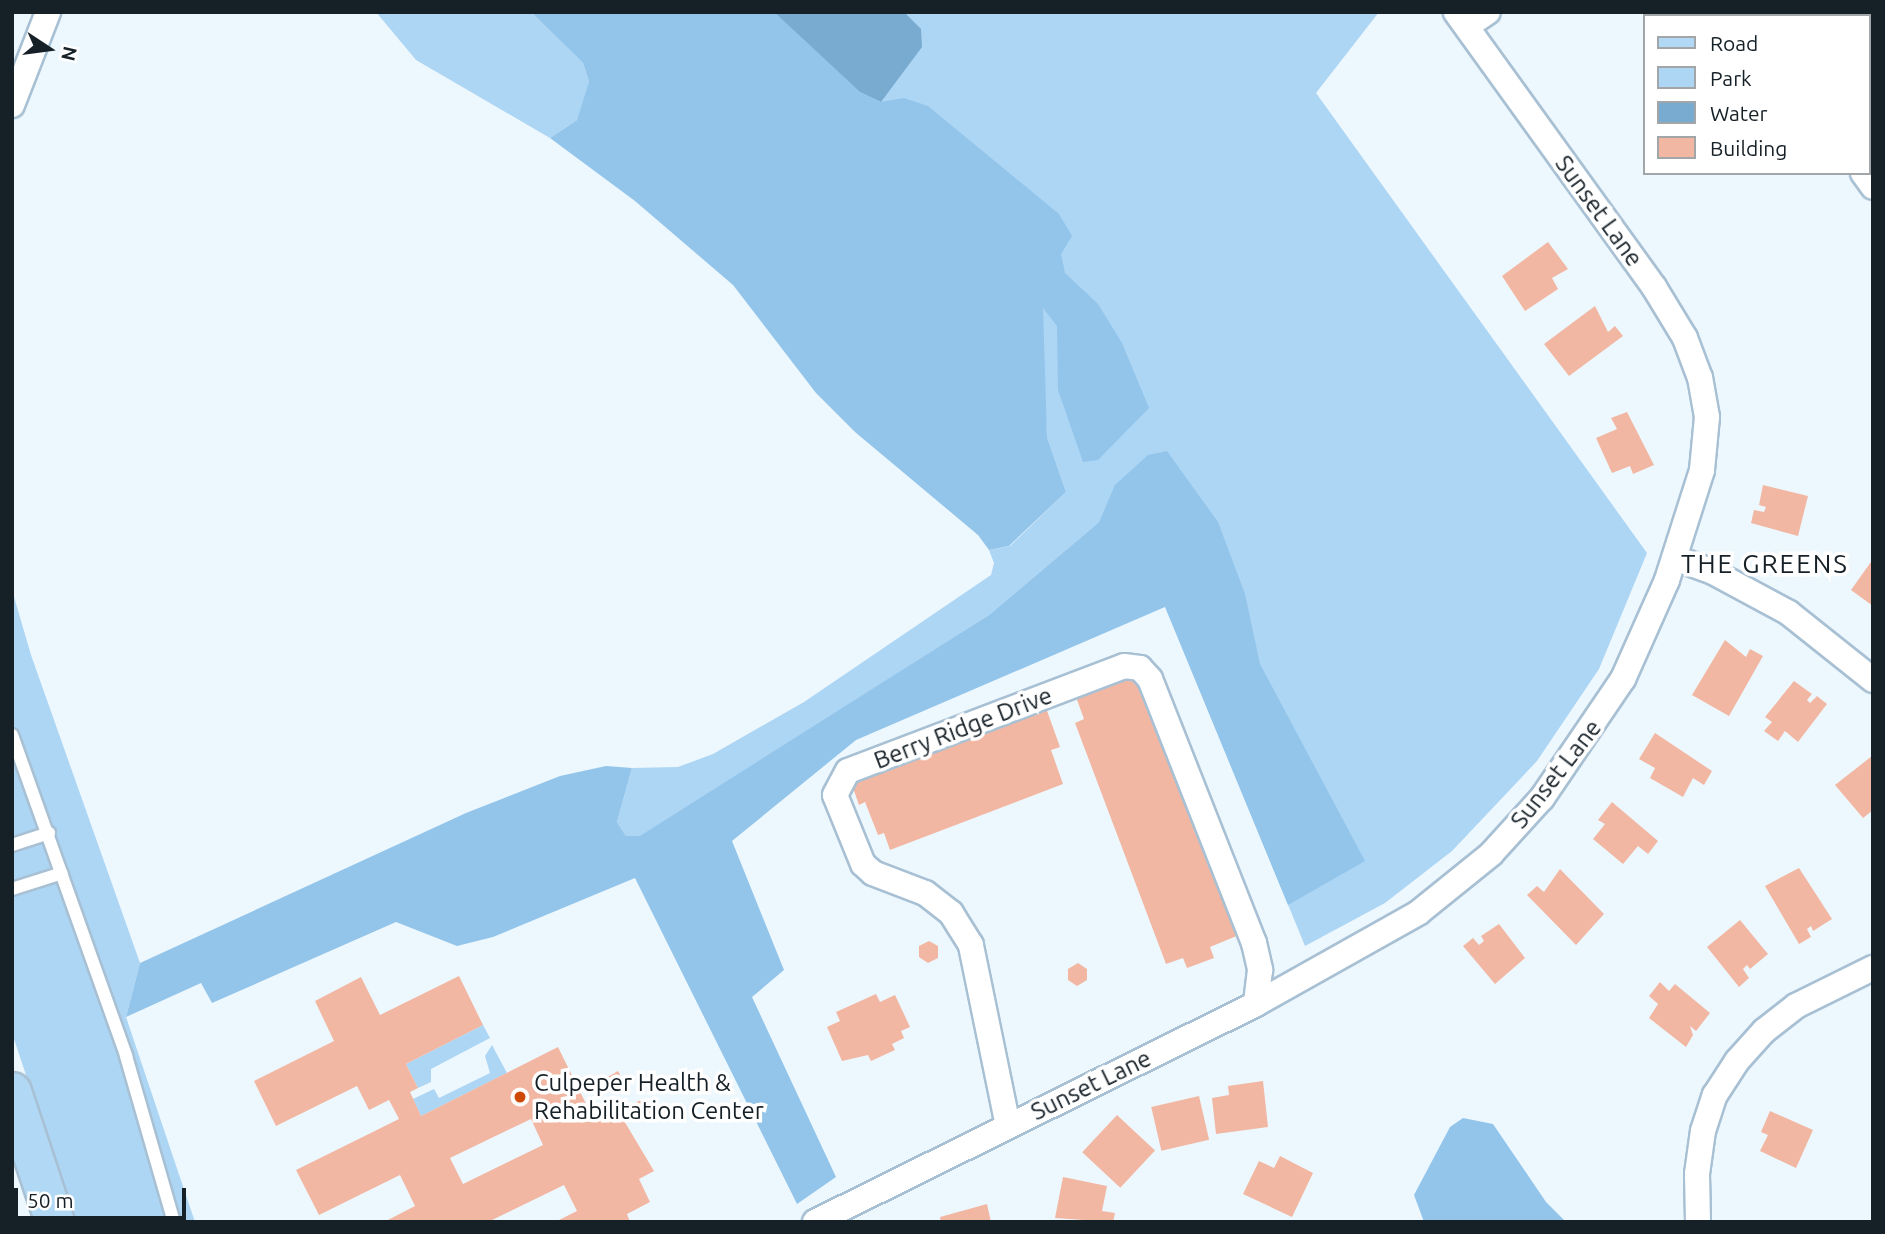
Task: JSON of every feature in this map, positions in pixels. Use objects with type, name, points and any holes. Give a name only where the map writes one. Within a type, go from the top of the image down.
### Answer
[{"type":"main road","points":[[12,1092],[55,1222]]},
{"type":"street","points":[[12,105],[48,12]]},
{"type":"street","points":[[1462,19],[1488,12]]},
{"type":"street","name":"Sunset Lane","points":[[815,1222],[854,1213],[1008,1126],[1256,1004],[1418,913],[1491,854],[1549,789],[1605,710],[1636,654],[1675,558],[1702,470],[1707,435],[1704,394],[1693,358],[1654,287],[1462,19]]},
{"type":"street","points":[[1675,558],[1713,572],[1789,613],[1873,680]]},
{"type":"street","name":"Berry Ridge Drive","points":[[1008,1126],[976,960],[965,934],[951,913],[925,893],[873,873],[857,852],[835,795],[848,771],[1124,666],[1140,668],[1150,678],[1254,943],[1260,970],[1256,1004]]},
{"type":"street","points":[[1698,1222],[1697,1174],[1703,1131],[1715,1095],[1737,1061],[1764,1031],[1796,1006],[1873,968]]},
{"type":"lane","points":[[12,735],[49,833],[125,1056],[174,1222]]},
{"type":"lane","points":[[12,845],[49,833]]},
{"type":"lane","points":[[12,889],[62,873]]},
{"type":"green space","points":[[376,12],[531,12],[583,63],[589,82],[585,106],[577,120],[550,138],[416,60]]},
{"type":"green space","points":[[581,12],[1379,12],[1316,93],[1647,553],[1599,669],[1537,761],[1452,851],[1385,903],[1305,946],[1116,486],[1099,522],[989,615],[673,817],[640,837],[626,836],[617,822],[632,768],[678,767],[713,754],[804,702],[991,575],[994,563],[989,550],[1010,546],[1066,492],[1047,437],[1040,326]]},
{"type":"green space","points":[[12,590],[31,655],[140,963],[126,1017],[195,1222],[75,1222],[12,1033]]},
{"type":"green space","points":[[483,1025],[490,1038],[431,1069],[431,1082],[418,1088],[406,1064]]},
{"type":"green space","points":[[492,1045],[507,1073],[421,1116],[413,1099],[434,1089],[439,1098],[490,1073],[485,1056]]},
{"type":"shaded area","points":[[531,12],[774,12],[860,92],[880,102],[904,98],[928,106],[1059,214],[1072,236],[1061,254],[1065,273],[1098,304],[1122,343],[1149,408],[1098,460],[1083,462],[1058,390],[1057,326],[1043,308],[1047,437],[1066,492],[1009,546],[989,550],[978,535],[855,432],[816,393],[733,285],[635,201],[550,138],[577,120],[589,82],[583,63]]},
{"type":"shaded area","points":[[1167,451],[1218,522],[1245,594],[1260,664],[1365,861],[1288,905],[1165,607],[856,740],[732,841],[784,970],[752,997],[836,1177],[797,1204],[635,878],[493,937],[457,946],[396,922],[212,1003],[201,983],[126,1017],[140,963],[466,813],[560,776],[606,766],[632,768],[617,822],[626,836],[640,836],[989,615],[1099,522],[1115,485],[1148,455]]},
{"type":"shaded area","points":[[1463,1118],[1493,1124],[1546,1202],[1566,1222],[1424,1222],[1414,1195],[1450,1127]]},
{"type":"water","points":[[774,12],[904,12],[921,29],[922,47],[881,102],[860,92]]},
{"type":"building","points":[[1548,242],[1568,269],[1552,278],[1558,289],[1525,311],[1502,276]]},
{"type":"building","points":[[1595,306],[1608,332],[1615,326],[1623,336],[1569,376],[1544,344]]},
{"type":"building","points":[[1627,412],[1654,465],[1633,474],[1630,466],[1612,473],[1596,438],[1617,429],[1611,418]]},
{"type":"building","points":[[1763,485],[1808,496],[1798,536],[1751,523],[1754,510],[1764,512],[1766,507],[1759,505]]},
{"type":"building","points":[[1873,559],[1873,606],[1851,590]]},
{"type":"building","points":[[1725,640],[1746,657],[1750,649],[1763,656],[1729,716],[1692,695]]},
{"type":"building","points":[[1139,672],[1239,935],[1210,947],[1214,958],[1187,968],[1183,958],[1166,964],[1075,723],[1084,719],[1076,697]]},
{"type":"building","points":[[1794,681],[1812,694],[1807,700],[1810,703],[1817,696],[1827,704],[1798,742],[1785,731],[1778,741],[1764,731],[1772,722],[1765,717]]},
{"type":"building","points":[[1046,708],[1060,747],[1051,750],[1063,784],[890,850],[884,833],[878,835],[865,802],[859,805],[851,782]]},
{"type":"building","points":[[1655,733],[1712,771],[1704,785],[1693,778],[1683,797],[1650,778],[1655,768],[1639,759]]},
{"type":"building","points":[[1872,756],[1873,810],[1863,818],[1835,785]]},
{"type":"building","points":[[1612,802],[1658,841],[1648,854],[1638,846],[1623,864],[1593,839],[1605,824],[1598,820]]},
{"type":"building","points":[[1799,868],[1832,919],[1813,931],[1811,926],[1807,929],[1811,937],[1799,944],[1765,886]]},
{"type":"building","points":[[1560,869],[1604,914],[1576,945],[1527,895],[1537,886],[1544,892]]},
{"type":"building","points":[[1740,920],[1768,954],[1750,969],[1747,965],[1743,969],[1749,978],[1739,987],[1707,947]]},
{"type":"building","points":[[1499,924],[1525,958],[1495,984],[1463,946],[1473,938],[1479,945],[1484,941],[1481,936]]},
{"type":"building","points":[[929,941],[938,946],[938,958],[928,963],[919,957],[919,946]]},
{"type":"building","points":[[1078,963],[1087,969],[1087,980],[1077,986],[1068,980],[1068,969]]},
{"type":"building","name":"Culpeper Health & Rehabilitation Center","points":[[459,976],[483,1025],[406,1064],[418,1088],[410,1092],[421,1116],[558,1047],[594,1120],[617,1109],[654,1171],[639,1179],[650,1202],[627,1214],[630,1222],[555,1222],[577,1211],[564,1185],[488,1222],[384,1222],[415,1206],[400,1175],[319,1215],[296,1170],[399,1119],[389,1100],[369,1110],[357,1086],[276,1126],[254,1081],[334,1041],[315,1001],[361,977],[380,1015]],"holes":[[[531,1119],[543,1145],[463,1184],[450,1158]]]},
{"type":"building","points":[[1660,982],[1669,991],[1675,984],[1710,1013],[1696,1031],[1690,1026],[1693,1035],[1686,1047],[1649,1018],[1658,1004],[1649,996]]},
{"type":"building","points":[[876,994],[880,1002],[895,995],[910,1027],[901,1031],[904,1038],[892,1044],[895,1050],[871,1061],[868,1055],[842,1061],[827,1027],[840,1021],[836,1012]]},
{"type":"building","points":[[618,1071],[625,1083],[610,1092],[603,1080]]},
{"type":"building","points":[[1263,1081],[1268,1127],[1216,1134],[1212,1098],[1229,1095],[1228,1086]]},
{"type":"building","points":[[1199,1096],[1209,1140],[1161,1151],[1151,1107]]},
{"type":"building","points":[[643,1099],[651,1114],[640,1120],[632,1105]]},
{"type":"building","points":[[1770,1111],[1813,1130],[1796,1168],[1760,1151],[1768,1135],[1761,1132]]},
{"type":"building","points":[[1117,1115],[1155,1150],[1120,1188],[1082,1152]]},
{"type":"building","points":[[1280,1156],[1313,1173],[1292,1217],[1243,1194],[1259,1161],[1274,1168]]},
{"type":"building","points":[[1063,1177],[1107,1186],[1102,1211],[1115,1213],[1113,1222],[1055,1218]]},
{"type":"building","points":[[987,1204],[991,1222],[941,1222],[940,1217]]},
{"type":"place","name":"Culpeper Health & Rehabilitation Center","points":[[520,1097]]},
{"type":"district","name":"THE GREENS","points":[[1765,564]]}]
